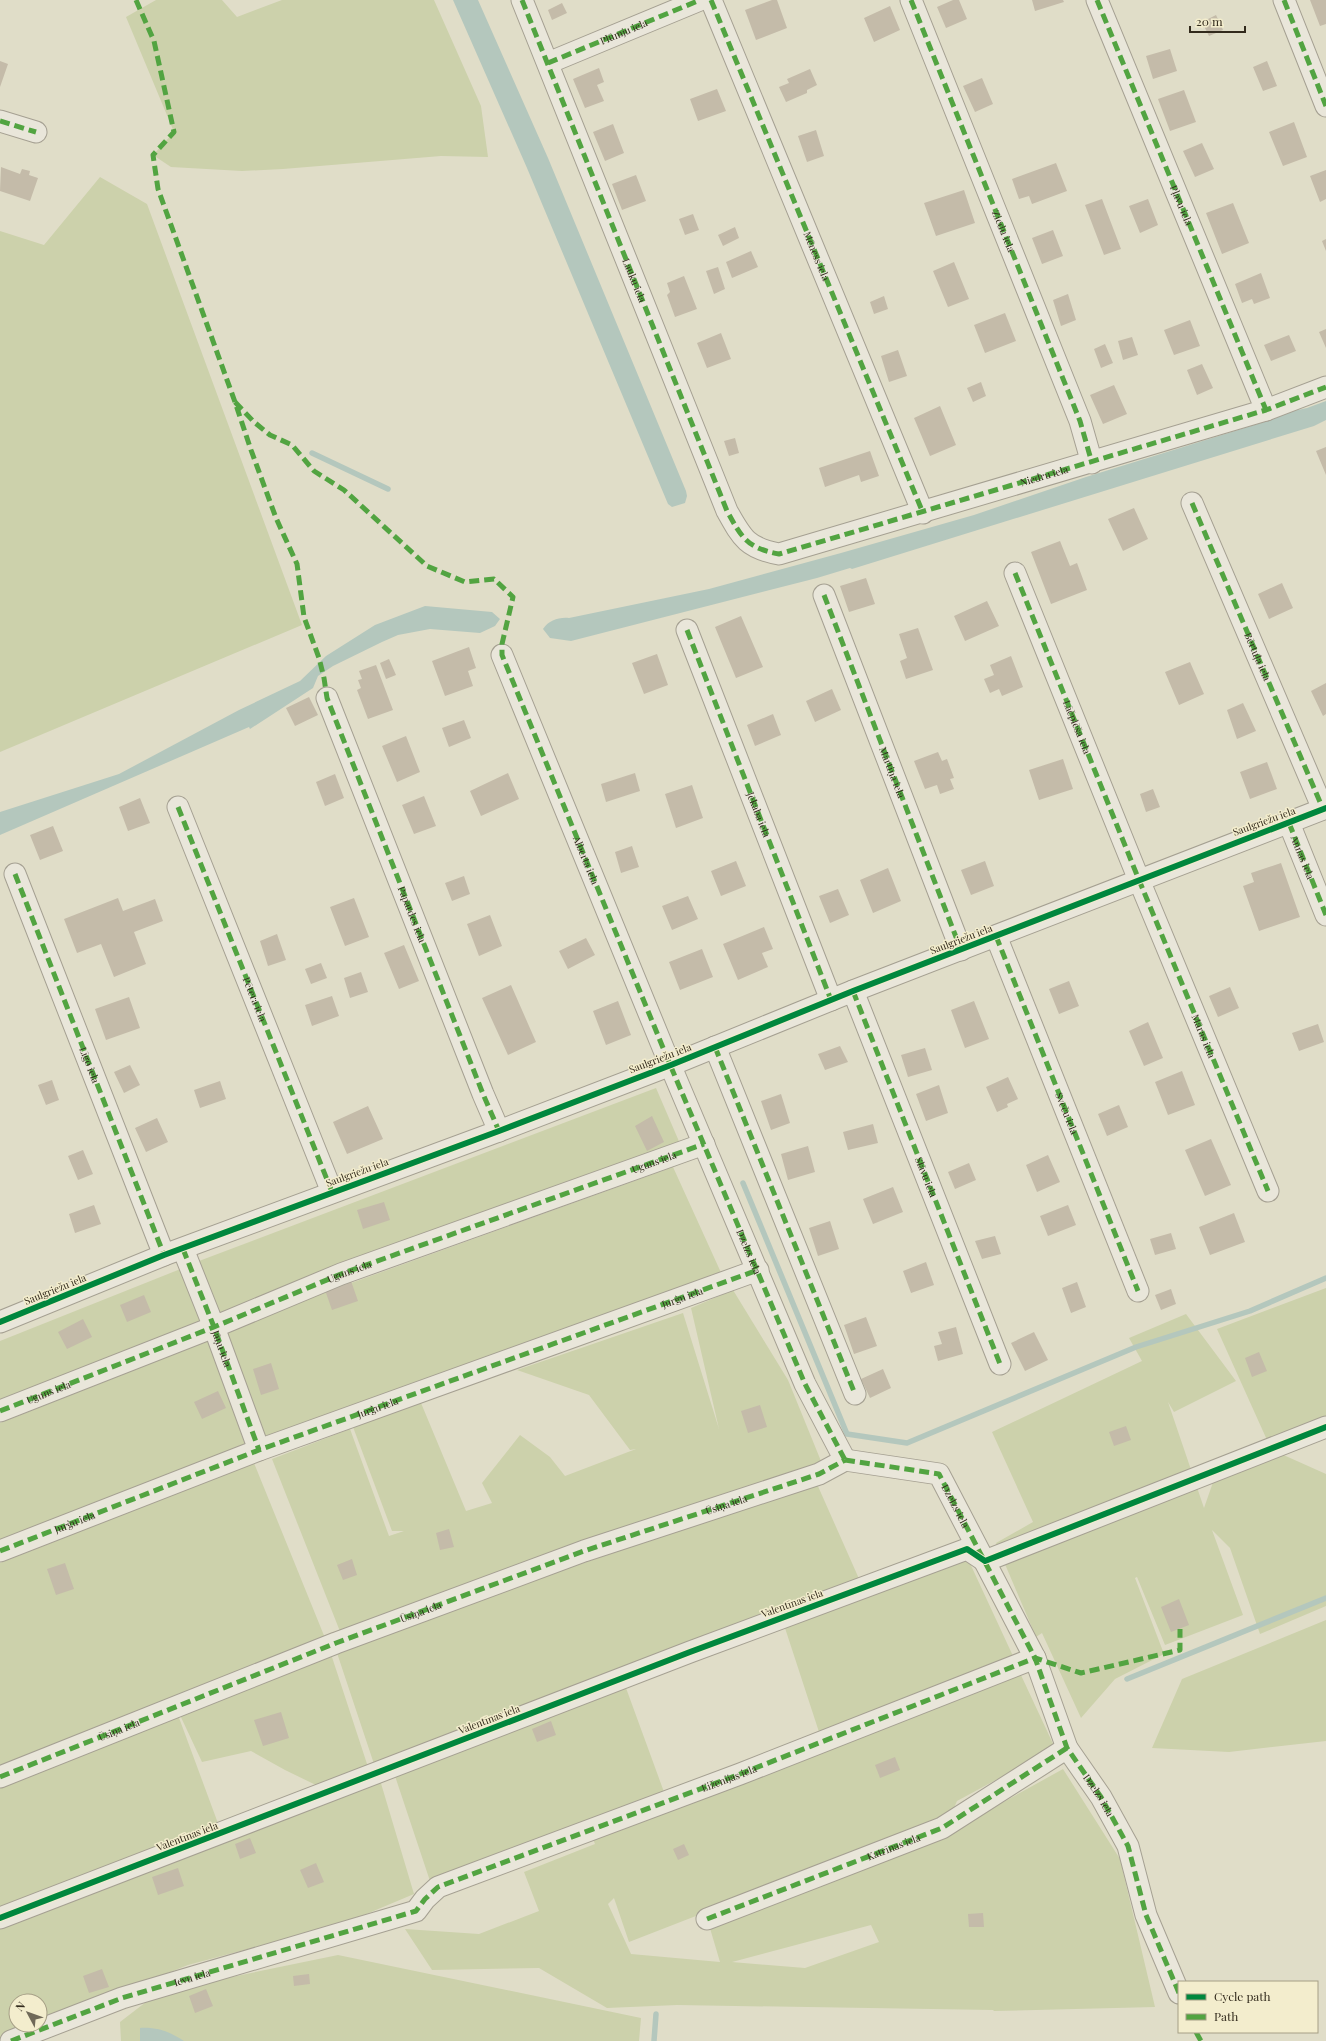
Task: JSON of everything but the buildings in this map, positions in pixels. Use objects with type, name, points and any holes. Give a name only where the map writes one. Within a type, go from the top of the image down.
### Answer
[{"type":"street","name":"Lauku iela","points":[[522,0],[727,511],[741,536],[761,551]]},
{"type":"street","name":"Plūmju iela","points":[[548,63],[700,0]]},
{"type":"street","name":"Mēness iela","points":[[711,0],[923,512]]},
{"type":"street","name":"Ziedu iela","points":[[911,0],[1080,421],[1092,463]]},
{"type":"street","name":"Pļavu iela","points":[[1097,0],[1266,410]]},
{"type":"street","points":[[1284,0],[1326,106]]},
{"type":"street","points":[[0,121],[36,132]]},
{"type":"street","name":"Niedru iela","points":[[761,551],[779,554],[1092,463],[1266,410],[1326,387]]},
{"type":"street","name":"Bērtuļa iela","points":[[1192,503],[1325,809]]},
{"type":"street","name":"Lāčplēša iela","points":[[1015,573],[1139,880]]},
{"type":"street","name":"Mārtiņa iela","points":[[824,595],[961,950]]},
{"type":"street","name":"Jēkaba iela","points":[[686,630],[831,1000]]},
{"type":"street","name":"Alberta iela","points":[[502,655],[671,1065]]},
{"type":"street","name":"Papardes iela","points":[[327,698],[499,1131]]},
{"type":"street","name":"Pētera iela","points":[[178,807],[332,1192]]},
{"type":"street","name":"Saulgriežu iela","points":[[0,1322],[174,1252],[499,1131],[671,1065],[853,991],[1325,809]]},
{"type":"street","name":"Annas iela","points":[[1289,823],[1326,915]]},
{"type":"street","name":"Līgo iela","points":[[15,874],[174,1252]]},
{"type":"street","name":"Māras iela","points":[[1139,880],[1268,1192]]},
{"type":"street","name":"Sveču iela","points":[[996,936],[1138,1291]]},
{"type":"street","name":"Slāvu iela","points":[[853,991],[1000,1364]]},
{"type":"street","points":[[715,1047],[855,1394]]},
{"type":"street","name":"Dzelzs iela","points":[[671,1065],[805,1384],[845,1460],[939,1474],[1036,1658],[1067,1748],[1101,1797],[1128,1846],[1146,1914],[1178,1991]]},
{"type":"street","name":"Uguns iela","points":[[0,1412],[214,1327],[341,1274],[704,1144]]},
{"type":"street","name":"Jāņu iela","points":[[174,1252],[214,1327],[259,1450]]},
{"type":"street","name":"Jurģu iela","points":[[0,1551],[259,1450],[758,1270]]},
{"type":"street","points":[[985,1560],[1326,1427]]},
{"type":"street","name":"Ūsiņa iela","points":[[0,1777],[336,1643],[584,1551],[819,1474],[845,1460]]},
{"type":"street","name":"Valentīnas iela","points":[[0,1918],[690,1652],[967,1549],[985,1560]]},
{"type":"street","name":"Eiženijas iela","points":[[377,1923],[416,1911],[425,1899],[438,1887],[740,1774],[1036,1658]]},
{"type":"street","name":"Katrīnas iela","points":[[707,1919],[942,1828],[1067,1748]]},
{"type":"street","name":"Ievu iela","points":[[11,2041],[122,1998],[377,1923]]},
{"type":"green space","points":[[156,0],[222,0],[237,17],[282,0],[434,0],[481,106],[488,157],[441,156],[242,171],[171,167],[153,155],[174,132],[126,17]]},
{"type":"green space","points":[[100,177],[147,204],[302,625],[0,752],[0,231],[44,245]]},
{"type":"green space","points":[[656,1088],[681,1146],[219,1314],[199,1261]]},
{"type":"green space","points":[[673,1167],[723,1277],[272,1436],[263,1435],[221,1330]]},
{"type":"green space","points":[[183,1268],[202,1324],[0,1403],[0,1341]]},
{"type":"green space","points":[[1326,1288],[1326,1417],[1267,1440],[1217,1329]]},
{"type":"green space","points":[[733,1290],[788,1380],[823,1466],[341,1634],[272,1459],[350,1429],[389,1536],[404,1531],[392,1531],[353,1427],[421,1403],[466,1511],[492,1503],[482,1483],[520,1435],[550,1457],[565,1476],[636,1449],[630,1450],[589,1395],[517,1370],[683,1313],[719,1429],[691,1308]]},
{"type":"green space","points":[[1186,1314],[1236,1381],[1174,1412],[1168,1402],[1204,1508],[1218,1468],[1279,1453],[1326,1474],[1326,1606],[1260,1634],[1230,1548],[1212,1530],[1243,1615],[1165,1645],[1137,1577],[1135,1578],[1164,1654],[1115,1679],[1081,1718],[1042,1633],[1036,1637],[996,1543],[1033,1522],[992,1432],[1142,1361],[1129,1338]]},
{"type":"green space","points":[[208,1341],[246,1447],[0,1543],[0,1423]]},
{"type":"green space","points":[[254,1463],[325,1638],[0,1766],[0,1563]]},
{"type":"green space","points":[[817,1484],[860,1581],[374,1764],[335,1647]]},
{"type":"green space","points":[[968,1559],[1013,1656],[819,1732],[785,1628]]},
{"type":"green space","points":[[1326,1620],[1326,1741],[1229,1752],[1152,1748],[1182,1679]]},
{"type":"green space","points":[[331,1654],[368,1767],[320,1787],[251,1751],[202,1762],[179,1713]]},
{"type":"green space","points":[[1020,1673],[1055,1748],[957,1801],[950,1817],[629,1942],[614,1898],[608,1904],[631,1954],[720,1962],[709,1925],[955,1829],[1063,1769],[1120,1859],[1155,2007],[994,2011],[677,2005],[607,2008],[539,1968],[432,1970],[405,1929],[479,1934],[539,1911],[524,1872],[595,1844],[593,1839]],"holes":[[[871,1925],[879,1942],[805,1968],[732,1962]]]},
{"type":"green space","points":[[626,1688],[664,1792],[430,1881],[394,1773]]},
{"type":"green space","points":[[178,1715],[219,1826],[0,1908],[0,1784]]},
{"type":"green space","points":[[380,1780],[414,1894],[345,1923],[188,1965],[48,2021],[48,1993],[8,1993],[8,2033],[12,2033],[0,2037],[0,1925]]},
{"type":"green space","points":[[338,1955],[641,2018],[639,2041],[121,2041],[120,2022],[159,1992]]},
{"type":"shaded area","points":[[453,0],[478,0],[548,158],[686,491],[687,496],[685,503],[672,507],[668,504],[527,168]]},
{"type":"shaded area","points":[[1326,401],[1326,420],[1314,426],[852,569],[850,568],[817,578],[571,641],[550,638],[543,629],[551,621],[558,619],[709,589],[974,515],[1086,477],[1264,422]]},
{"type":"shaded area","points":[[425,606],[492,612],[500,619],[495,626],[480,633],[430,629],[398,635],[333,666],[318,676],[313,688],[250,729],[249,727],[0,835],[0,812],[119,774],[239,710],[300,681],[326,656],[375,625]]},
{"type":"shaded area","points":[[140,2028],[152,2028],[164,2031],[184,2041],[140,2041]]},
{"type":"waterway","points":[[312,453],[388,489]]},
{"type":"waterway","points":[[743,1183],[847,1434],[907,1443],[1136,1347],[1250,1311],[1326,1278]]},
{"type":"waterway","points":[[1127,1679],[1326,1598]]},
{"type":"waterway","points":[[654,2041],[656,2014]]},
{"type":"marked path","points":[[136,0],[154,41],[174,132],[153,155],[158,189],[276,518],[297,564],[304,617],[319,658],[327,698],[483,1094],[499,1131]]},
{"type":"marked path","points":[[522,0],[727,511],[742,535],[752,545],[759,549],[779,554],[1266,410],[1326,387]]},
{"type":"marked path","points":[[548,63],[700,0]]},
{"type":"marked path","points":[[711,0],[923,513]]},
{"type":"marked path","points":[[911,0],[1080,421],[1092,463]]},
{"type":"marked path","points":[[1097,0],[1266,410]]},
{"type":"marked path","points":[[1284,0],[1326,106]]},
{"type":"marked path","points":[[0,121],[36,132]]},
{"type":"marked path","points":[[235,402],[254,422],[270,435],[292,445],[314,471],[344,490],[427,566],[465,582],[494,579],[513,597],[502,644],[502,655],[666,1055],[805,1384],[845,1460]]},
{"type":"marked path","points":[[1192,503],[1323,809]]},
{"type":"marked path","points":[[1015,573],[1139,880],[1268,1191]]},
{"type":"marked path","points":[[824,595],[961,950]]},
{"type":"marked path","points":[[687,630],[831,1000]]},
{"type":"marked path","points":[[178,807],[332,1192]]},
{"type":"marked path","points":[[1289,823],[1326,915]]},
{"type":"marked path","points":[[15,874],[164,1255]]},
{"type":"marked path","points":[[996,936],[1138,1291]]},
{"type":"marked path","points":[[853,991],[1000,1364]]},
{"type":"marked path","points":[[715,1047],[855,1394]]},
{"type":"marked path","points":[[0,1411],[214,1327],[341,1274],[704,1144]]},
{"type":"marked path","points":[[183,1249],[214,1327],[259,1450]]},
{"type":"marked path","points":[[0,1551],[259,1450],[758,1270]]},
{"type":"marked path","points":[[845,1460],[939,1474],[1035,1658],[1067,1748],[1101,1797],[1128,1846],[1146,1915],[1178,1991]]},
{"type":"marked path","points":[[0,1777],[336,1643],[584,1551],[819,1474],[845,1460]]},
{"type":"marked path","points":[[11,2041],[122,1998],[416,1911],[425,1899],[438,1887],[740,1774],[1035,1658],[1081,1673],[1180,1650],[1180,1629]]},
{"type":"marked path","points":[[707,1919],[942,1828],[1067,1748]]},
{"type":"marked path","points":[[1197,2033],[1201,2041]]},
{"type":"cycle path","points":[[0,1322],[164,1255],[499,1131],[671,1065],[853,991],[1326,808]]},
{"type":"cycle path","points":[[0,1918],[690,1652],[967,1549],[985,1561],[1326,1427]]}]
